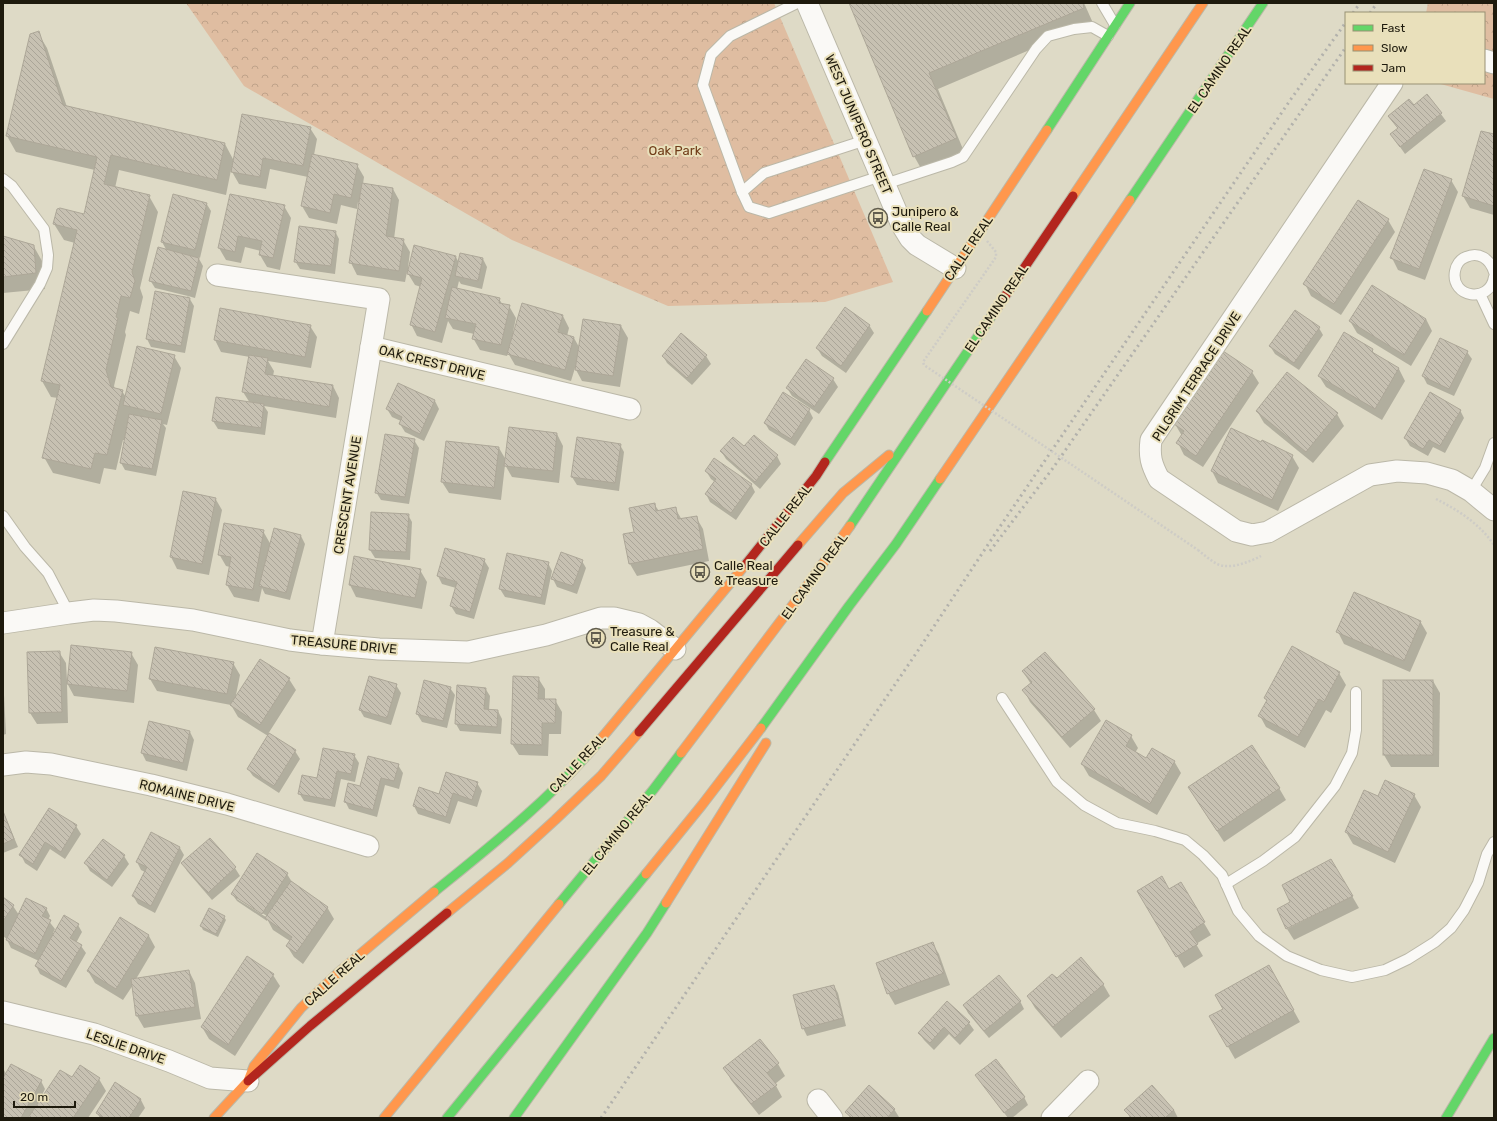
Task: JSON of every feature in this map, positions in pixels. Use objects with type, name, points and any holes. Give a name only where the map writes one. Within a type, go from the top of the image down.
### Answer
[{"type":"main road","name":"CALLE REAL","points":[[214,1118],[248,1081],[254,1066],[301,1008],[338,973],[390,928],[477,857],[538,804],[584,759],[765,541],[816,476],[1130,3]]},
{"type":"main road","name":"EL CAMINO REAL","points":[[384,1118],[653,790],[798,598],[847,530],[1203,3]]},
{"type":"main road","name":"EL CAMINO REAL","points":[[447,1118],[702,805],[896,544],[1263,3]]},
{"type":"main road","points":[[248,1081],[310,1026],[508,863],[601,776],[843,493],[907,441]]},
{"type":"main road","points":[[810,677],[896,544]]},
{"type":"main road","points":[[514,1118],[647,933],[770,736]]},
{"type":"main road","points":[[1446,1118],[1494,1038]]},
{"type":"street","name":"WEST JUNIPERO STREET","points":[[807,3],[902,225],[910,238],[922,248],[955,268]]},
{"type":"street","name":"PILGRIM TERRACE DRIVE","points":[[1391,84],[1151,440],[1150,452],[1152,466],[1160,479],[1236,531],[1252,535],[1268,532],[1370,475],[1397,471],[1427,473],[1452,480],[1471,491],[1494,510]]},
{"type":"street","name":"OAK CREST DRIVE","points":[[216,275],[379,300],[371,347],[630,409]]},
{"type":"street","name":"CRESCENT AVENUE","points":[[322,644],[371,347]]},
{"type":"street","name":"TREASURE DRIVE","points":[[3,623],[94,610],[193,620],[290,640],[322,644],[379,649],[468,652],[546,635],[601,618],[614,618],[639,624],[650,630],[675,649]]},
{"type":"street","name":"ROMAINE DRIVE","points":[[3,765],[26,762],[51,764],[151,785],[227,804],[368,846]]},
{"type":"street","name":"LESLIE DRIVE","points":[[3,1012],[94,1034],[169,1061],[210,1078],[248,1081]]},
{"type":"street","points":[[1052,1118],[1088,1081]]},
{"type":"street","points":[[818,1100],[832,1118]]},
{"type":"lane","points":[[797,3],[730,36],[711,55],[703,85],[742,192],[749,207],[769,213],[952,162],[963,157],[1036,49],[1048,36],[1092,26],[1108,36]]},
{"type":"lane","points":[[1102,3],[1115,25]]},
{"type":"lane","points":[[742,192],[764,173],[866,140]]},
{"type":"lane","points":[[3,179],[12,186],[44,229],[48,255],[47,268],[40,284],[3,344]]},
{"type":"lane","points":[[1494,272],[1488,260],[1476,255],[1463,258],[1455,268],[1454,274],[1458,286],[1467,294],[1473,295],[1486,291],[1491,286],[1494,278]]},
{"type":"lane","points":[[1480,294],[1494,324]]},
{"type":"lane","points":[[1471,491],[1485,468],[1494,443]]},
{"type":"lane","points":[[3,516],[25,547],[48,573],[69,613]]},
{"type":"lane","points":[[1226,884],[1263,861],[1295,837],[1335,786],[1352,753],[1356,730],[1356,692]]},
{"type":"lane","points":[[1002,698],[1058,782],[1084,805],[1117,823],[1155,831],[1185,840],[1203,855],[1222,875],[1238,911],[1259,936],[1287,956],[1321,970],[1352,977],[1385,970],[1408,959],[1436,942],[1451,928],[1464,910],[1478,883],[1488,854],[1494,842]]},
{"type":"path","points":[[987,241],[996,252],[996,257],[923,362],[924,365],[1217,564],[1226,566],[1250,562],[1263,555]]},
{"type":"path","points":[[1431,497],[1456,509],[1475,524],[1494,545]]},
{"type":"green space","name":"Oak Park","points":[[186,3],[774,3],[893,282],[825,302],[668,306],[512,240],[244,86]]},
{"type":"green space","points":[[1428,3],[1494,3],[1494,99],[1441,84],[1485,84],[1485,12],[1426,12]]},
{"type":"building","points":[[849,3],[1083,3],[1084,8],[929,73],[957,138],[913,157]]},
{"type":"building","points":[[39,31],[63,105],[225,143],[217,180],[111,155],[104,184],[150,195],[132,272],[135,281],[130,298],[121,296],[116,317],[118,318],[106,370],[111,387],[123,390],[107,455],[95,453],[91,469],[42,458],[60,385],[41,381],[77,230],[53,224],[57,209],[60,208],[84,214],[97,157],[6,136],[30,34]]},
{"type":"building","points":[[1427,94],[1442,113],[1400,147],[1390,134],[1398,128],[1388,116],[1409,99],[1414,105]]},
{"type":"building","points":[[242,114],[311,127],[303,166],[263,158],[260,177],[231,172]]},
{"type":"building","points":[[1481,131],[1494,134],[1494,206],[1462,196]]},
{"type":"building","points":[[312,154],[358,164],[351,198],[334,194],[330,213],[301,206]]},
{"type":"building","points":[[1424,169],[1452,179],[1419,269],[1390,258]]},
{"type":"building","points":[[362,183],[393,188],[386,236],[404,239],[399,271],[349,263]]},
{"type":"building","points":[[173,194],[207,203],[195,250],[161,242]]},
{"type":"building","points":[[230,194],[285,205],[273,258],[259,255],[262,241],[238,236],[235,252],[218,248]]},
{"type":"building","points":[[1358,200],[1389,219],[1334,304],[1303,284]]},
{"type":"building","points":[[299,226],[336,231],[331,266],[294,262]]},
{"type":"building","points":[[3,236],[34,245],[36,273],[3,277]]},
{"type":"building","points":[[414,245],[456,256],[435,332],[410,325],[422,278],[407,274]]},
{"type":"building","points":[[158,247],[199,258],[191,291],[149,281]]},
{"type":"building","points":[[460,253],[483,258],[478,281],[455,276]]},
{"type":"building","points":[[1372,285],[1426,319],[1404,355],[1349,321]]},
{"type":"building","points":[[452,287],[500,298],[499,303],[510,305],[501,345],[472,339],[476,324],[445,318]]},
{"type":"building","points":[[155,291],[190,298],[181,346],[146,339]]},
{"type":"building","points":[[522,303],[563,315],[558,332],[574,337],[565,370],[507,354]]},
{"type":"building","points":[[845,307],[870,325],[841,366],[816,348]]},
{"type":"building","points":[[220,308],[311,325],[305,357],[214,340]]},
{"type":"building","points":[[1295,310],[1320,327],[1294,363],[1269,346]]},
{"type":"building","points":[[583,319],[621,325],[613,376],[575,370]]},
{"type":"building","points":[[1344,332],[1373,349],[1372,352],[1399,368],[1375,409],[1318,376]]},
{"type":"building","points":[[681,333],[707,355],[687,378],[662,356]]},
{"type":"building","points":[[1440,338],[1468,351],[1449,389],[1422,376]]},
{"type":"building","points":[[137,346],[175,355],[161,414],[123,405]]},
{"type":"building","points":[[1223,351],[1253,371],[1196,456],[1176,443],[1184,431],[1174,424]]},
{"type":"building","points":[[249,355],[268,358],[265,374],[333,385],[329,407],[242,392]]},
{"type":"building","points":[[806,359],[834,378],[814,407],[786,388]]},
{"type":"building","points":[[1287,372],[1338,413],[1306,452],[1256,411]]},
{"type":"building","points":[[398,383],[435,400],[420,434],[399,424],[402,417],[386,409]]},
{"type":"building","points":[[783,392],[810,409],[791,439],[764,423]]},
{"type":"building","points":[[1430,392],[1461,410],[1440,446],[1429,440],[1423,449],[1404,438]]},
{"type":"building","points":[[216,397],[264,404],[261,428],[212,421]]},
{"type":"building","points":[[129,414],[162,420],[152,469],[120,463]]},
{"type":"building","points":[[509,427],[557,433],[553,471],[504,466]]},
{"type":"building","points":[[1231,428],[1261,442],[1262,440],[1293,455],[1272,500],[1211,471]]},
{"type":"building","points":[[385,434],[415,439],[405,497],[375,493]]},
{"type":"building","points":[[754,435],[778,455],[755,482],[720,451],[733,437],[744,446]]},
{"type":"building","points":[[577,437],[621,444],[615,483],[571,477]]},
{"type":"building","points":[[446,441],[499,447],[494,488],[441,482]]},
{"type":"building","points":[[714,458],[752,484],[731,513],[705,494],[716,479],[705,471]]},
{"type":"building","points":[[183,491],[216,498],[202,564],[170,557]]},
{"type":"building","points":[[655,503],[656,511],[676,507],[678,519],[697,516],[703,549],[629,564],[623,534],[634,532],[629,508]]},
{"type":"building","points":[[371,512],[409,514],[406,552],[369,550]]},
{"type":"building","points":[[224,523],[264,530],[253,590],[226,585],[231,557],[218,555]]},
{"type":"building","points":[[274,528],[301,535],[286,593],[259,586]]},
{"type":"building","points":[[445,548],[485,559],[470,612],[450,606],[457,582],[437,576]]},
{"type":"building","points":[[561,552],[583,560],[573,586],[551,579]]},
{"type":"building","points":[[507,553],[549,562],[541,598],[499,589]]},
{"type":"building","points":[[354,556],[421,569],[415,598],[349,585]]},
{"type":"building","points":[[1354,592],[1421,621],[1404,661],[1336,632]]},
{"type":"building","points":[[71,645],[132,652],[127,691],[67,684]]},
{"type":"building","points":[[1292,646],[1340,672],[1324,702],[1319,699],[1298,737],[1258,716],[1267,700],[1264,698]]},
{"type":"building","points":[[155,647],[234,662],[227,694],[149,679]]},
{"type":"building","points":[[60,651],[62,712],[29,713],[27,652]]},
{"type":"building","points":[[1045,652],[1095,709],[1062,737],[1022,690],[1032,682],[1022,671]]},
{"type":"building","points":[[260,659],[290,678],[260,725],[230,705]]},
{"type":"building","points":[[369,676],[397,684],[387,718],[359,710]]},
{"type":"building","points":[[513,676],[539,677],[538,699],[556,699],[555,723],[542,723],[542,745],[511,744]]},
{"type":"building","points":[[424,680],[451,687],[443,721],[416,714]]},
{"type":"building","points":[[1383,680],[1433,680],[1433,755],[1383,755]]},
{"type":"building","points":[[457,685],[486,688],[484,709],[498,710],[497,727],[455,724]]},
{"type":"building","points":[[1106,720],[1132,735],[1126,746],[1146,758],[1152,748],[1175,761],[1150,804],[1081,764]]},
{"type":"building","points":[[149,721],[190,731],[183,763],[141,753]]},
{"type":"building","points":[[269,733],[296,750],[274,786],[247,769]]},
{"type":"building","points":[[1252,745],[1280,788],[1217,831],[1188,787]]},
{"type":"building","points":[[323,748],[355,754],[351,774],[337,771],[331,800],[298,794],[302,775],[317,778]]},
{"type":"building","points":[[368,756],[399,764],[394,781],[381,778],[373,810],[344,802],[348,783],[360,786]]},
{"type":"building","points":[[446,772],[478,782],[472,800],[453,793],[446,817],[413,806],[419,787],[439,794]]},
{"type":"building","points":[[1385,780],[1415,794],[1388,852],[1345,832],[1364,790],[1378,796]]},
{"type":"building","points":[[49,808],[77,825],[61,852],[45,842],[33,864],[19,855]]},
{"type":"building","points":[[3,811],[14,839],[3,844]]},
{"type":"building","points":[[151,832],[180,847],[151,906],[132,896],[147,867],[136,862]]},
{"type":"building","points":[[210,838],[236,867],[208,893],[181,863]]},
{"type":"building","points":[[103,839],[125,855],[107,880],[84,863]]},
{"type":"building","points":[[257,853],[288,873],[262,914],[231,894]]},
{"type":"building","points":[[1331,859],[1353,896],[1286,929],[1277,909],[1290,902],[1282,885]]},
{"type":"building","points":[[1162,876],[1169,889],[1181,882],[1205,922],[1190,932],[1198,944],[1176,957],[1137,891]]},
{"type":"building","points":[[291,881],[328,907],[296,953],[286,946],[292,937],[265,918]]},
{"type":"building","points":[[3,897],[14,905],[3,921]]},
{"type":"building","points":[[26,898],[47,908],[42,916],[51,920],[35,954],[6,940]]},
{"type":"building","points":[[209,908],[225,916],[216,934],[200,926]]},
{"type":"building","points":[[64,915],[79,924],[70,938],[82,945],[61,981],[35,966]]},
{"type":"building","points":[[120,917],[149,935],[116,989],[87,971]]},
{"type":"building","points":[[933,942],[944,973],[887,994],[876,963]]},
{"type":"building","points":[[247,956],[274,974],[228,1045],[201,1027]]},
{"type":"building","points":[[1081,957],[1104,984],[1053,1027],[1027,996],[1052,974],[1057,978]]},
{"type":"building","points":[[1269,965],[1294,1010],[1227,1047],[1209,1016],[1223,1009],[1215,995]]},
{"type":"building","points":[[189,970],[195,1007],[136,1016],[131,979]]},
{"type":"building","points":[[999,975],[1021,1001],[984,1031],[963,1005]]},
{"type":"building","points":[[834,985],[843,1018],[802,1029],[793,995]]},
{"type":"building","points":[[947,1001],[970,1022],[955,1038],[944,1027],[930,1043],[918,1033]]},
{"type":"building","points":[[760,1039],[779,1063],[767,1073],[777,1085],[751,1104],[723,1068]]},
{"type":"building","points":[[996,1059],[1025,1097],[1004,1113],[975,1075]]},
{"type":"building","points":[[11,1064],[42,1080],[21,1118],[3,1118],[3,1078]]},
{"type":"building","points":[[80,1065],[100,1078],[73,1118],[28,1118],[60,1070],[72,1077]]},
{"type":"building","points":[[115,1082],[141,1099],[129,1118],[104,1118],[96,1113]]},
{"type":"building","points":[[869,1085],[895,1109],[887,1118],[852,1118],[845,1112]]},
{"type":"building","points":[[1152,1085],[1174,1110],[1165,1118],[1132,1118],[1124,1110]]},
{"type":"railway","points":[[1354,12],[1360,3]]},
{"type":"railway","points":[[1371,12],[1377,3]]},
{"type":"railway","points":[[601,1118],[917,652],[997,531],[1291,99],[1345,23]]},
{"type":"railway","points":[[990,551],[1053,468],[1345,48]]},
{"type":"traffic: fast","points":[[1047,130],[1130,3]]},
{"type":"traffic: fast","points":[[1130,200],[1263,3]]},
{"type":"traffic: fast","points":[[850,526],[997,308]]},
{"type":"traffic: fast","points":[[825,462],[927,311]]},
{"type":"traffic: fast","points":[[761,728],[849,606],[896,544],[940,479]]},
{"type":"traffic: fast","points":[[434,892],[499,839],[542,801],[562,782],[600,740]]},
{"type":"traffic: fast","points":[[559,904],[653,790],[681,753]]},
{"type":"traffic: fast","points":[[447,1118],[646,874]]},
{"type":"traffic: fast","points":[[514,1118],[647,933],[666,903]]},
{"type":"traffic: fast","points":[[1446,1118],[1494,1038]]},
{"type":"traffic: slow","points":[[1073,196],[1203,3]]},
{"type":"traffic: slow","points":[[927,311],[1047,130]]},
{"type":"traffic: slow","points":[[940,479],[1130,200]]},
{"type":"traffic: slow","points":[[798,545],[843,493],[889,455]]},
{"type":"traffic: slow","points":[[681,753],[798,598],[850,526]]},
{"type":"traffic: slow","points":[[600,740],[746,564]]},
{"type":"traffic: slow","points":[[646,874],[702,805],[761,728]]},
{"type":"traffic: slow","points":[[447,913],[508,863],[555,820],[601,776],[639,732]]},
{"type":"traffic: slow","points":[[666,903],[766,743]]},
{"type":"traffic: slow","points":[[214,1118],[248,1081],[254,1066],[301,1008],[338,973],[434,892]]},
{"type":"traffic: slow","points":[[384,1118],[559,904]]},
{"type":"traffic: jam","points":[[997,308],[1073,196]]},
{"type":"traffic: jam","points":[[746,564],[816,476],[825,462]]},
{"type":"traffic: jam","points":[[639,732],[798,545]]},
{"type":"traffic: jam","points":[[248,1081],[310,1026],[447,913]]},
{"type":"place","name":"Junipero & Calle Real","points":[[878,218]]},
{"type":"place","name":"Calle Real & Treasure","points":[[700,572]]},
{"type":"place","name":"Treasure & Calle Real","points":[[596,638]]}]
